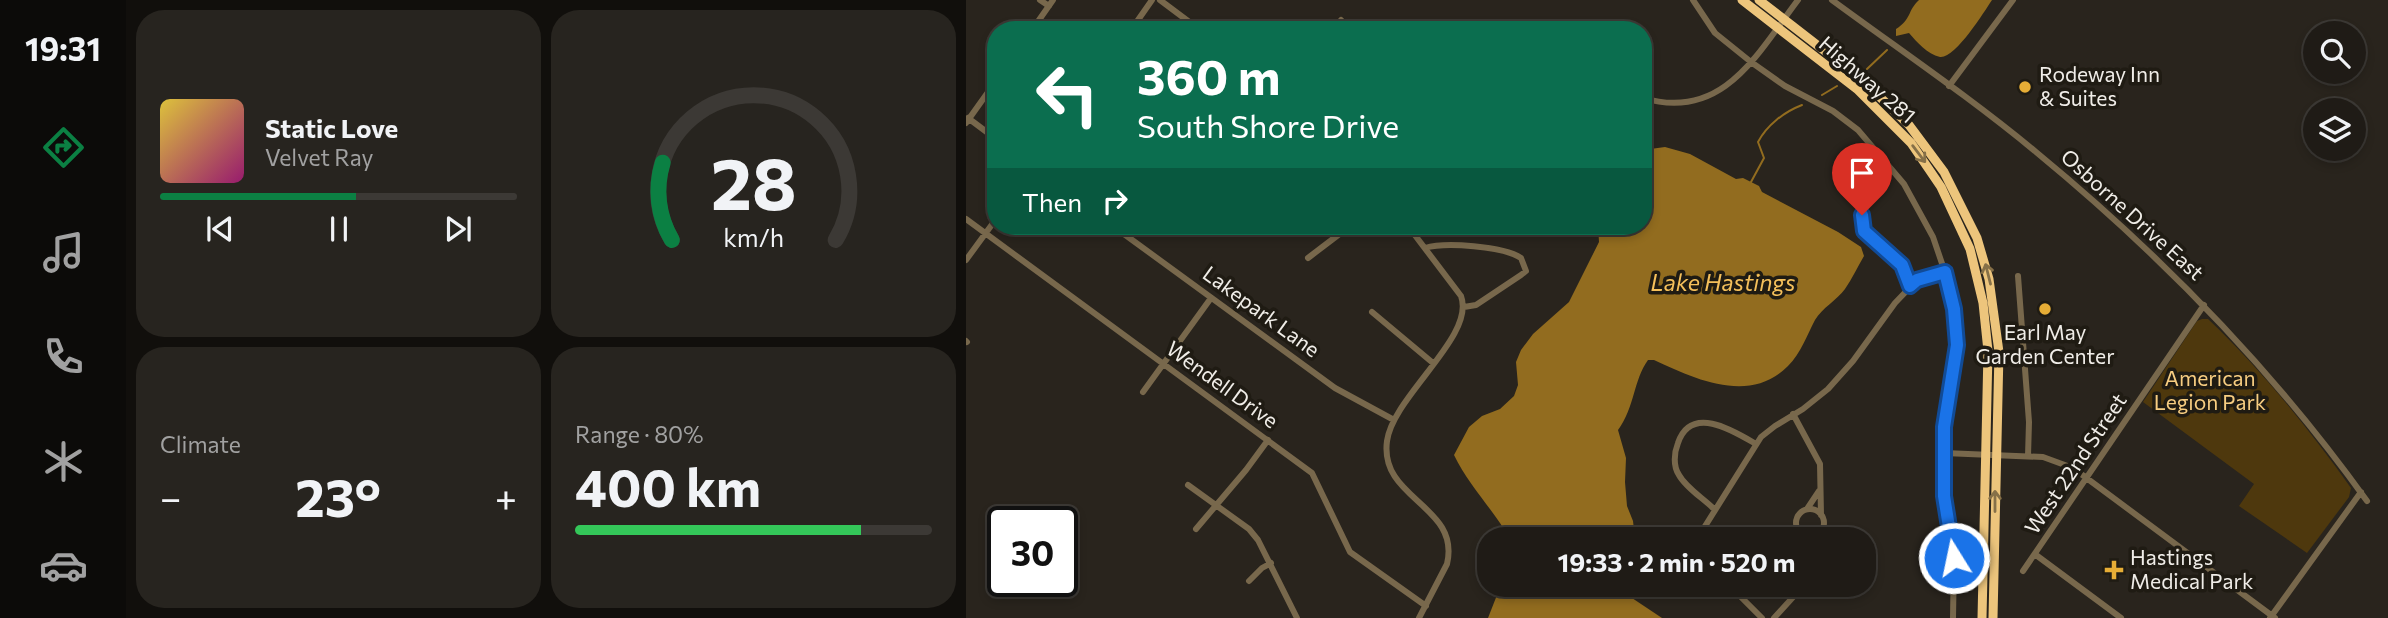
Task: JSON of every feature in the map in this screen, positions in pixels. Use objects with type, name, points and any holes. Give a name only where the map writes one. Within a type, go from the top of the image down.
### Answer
[{"type":"highway","name":"Highway 281","points":[[1742,0],[1780,24],[1847,81],[1911,143],[1952,208],[1974,262],[1987,326],[1993,618]]},
{"type":"highway","name":"Highway 281","points":[[1759,0],[1780,24]]},
{"type":"highway","name":"Highway 281","points":[[1982,618],[1991,455]]},
{"type":"street","points":[[1038,21],[1051,3],[1040,0]]},
{"type":"street","points":[[1138,21],[1153,0]]},
{"type":"street","points":[[1160,0],[1188,21]]},
{"type":"street","points":[[1693,0],[1715,33],[1785,86],[1846,120],[1872,145],[1904,184],[1933,237],[1954,309],[1957,345],[1945,415],[1944,453],[1944,496],[1954,558],[1953,618]]},
{"type":"street","points":[[1652,100],[1667,104],[1710,97],[1735,80],[1798,0]]},
{"type":"street","name":"Osborne Drive East","points":[[1832,0],[2009,130],[2077,186],[2204,305],[2288,400],[2367,501]]},
{"type":"street","points":[[1949,86],[2013,0]]},
{"type":"street","points":[[987,93],[967,120],[987,133]]},
{"type":"street","points":[[1862,215],[1864,231],[1902,265],[1910,286]]},
{"type":"street","name":"Wendell Drive","points":[[966,219],[1312,473],[1350,552],[1426,606]]},
{"type":"street","points":[[966,260],[987,231]]},
{"type":"street","name":"Lakepark Lane","points":[[1125,235],[1335,388],[1394,420]]},
{"type":"street","points":[[1308,258],[1338,235]]},
{"type":"street","points":[[1415,235],[1461,296],[1464,307],[1459,327],[1394,420],[1387,442],[1394,477],[1440,522],[1448,538],[1447,564],[1419,618]]},
{"type":"street","points":[[1425,248],[1436,245],[1505,251],[1521,258],[1525,271],[1521,275],[1476,305],[1464,307]]},
{"type":"street","points":[[1704,527],[1756,444],[1769,430],[1828,389],[1910,286],[1917,280],[1945,272]]},
{"type":"street","points":[[2018,276],[2029,422],[2028,456]]},
{"type":"street","points":[[1143,392],[1211,298]]},
{"type":"street","name":"West 22nd Street","points":[[2023,571],[2204,305]]},
{"type":"street","points":[[1372,312],[1433,363]]},
{"type":"street","points":[[1793,415],[1818,456],[1823,527]]},
{"type":"street","points":[[1714,509],[1680,477],[1675,462],[1679,438],[1691,426],[1708,423],[1727,427],[1756,444]]},
{"type":"street","points":[[1196,529],[1268,440]]},
{"type":"street","points":[[1944,453],[2043,457],[2065,464],[2272,617],[2361,492]]},
{"type":"street","points":[[1188,485],[1249,529],[1264,547],[1297,618]]},
{"type":"street","points":[[1797,527],[1798,515],[1814,501],[1820,489]]},
{"type":"street","points":[[1807,509],[1821,515]]},
{"type":"street","points":[[2036,555],[2121,618]]},
{"type":"street","points":[[1249,581],[1271,563]]},
{"type":"street","points":[[1741,597],[1762,618]]},
{"type":"street","points":[[1774,618],[1793,597]]},
{"type":"green space","name":"American Legion Park","points":[[2208,319],[2228,338],[2265,379],[2351,488],[2349,497],[2307,553],[2239,506],[2254,484],[2143,402],[2197,321]]},
{"type":"water","points":[[1919,0],[1992,0],[1961,43],[1946,56],[1940,57],[1919,44],[1909,33],[1896,36],[1896,29],[1905,22]]},
{"type":"water","name":"Lake Hastings","points":[[1665,147],[1690,154],[1736,179],[1743,178],[1759,186],[1762,192],[1861,247],[1864,256],[1845,289],[1815,320],[1793,361],[1773,378],[1757,384],[1722,385],[1648,360],[1639,377],[1628,412],[1618,430],[1626,458],[1627,506],[1634,527],[1502,527],[1454,455],[1469,427],[1482,416],[1500,409],[1514,396],[1518,385],[1516,362],[1521,350],[1533,334],[1569,302],[1599,242],[1599,235],[1652,235],[1652,149]]},
{"type":"water","points":[[1496,597],[1632,597],[1662,618],[1488,618]]},
{"type":"waterway","points":[[1867,69],[1887,50]]},
{"type":"waterway","points":[[1822,95],[1837,86]]},
{"type":"waterway","points":[[1751,182],[1764,158],[1758,142],[1777,120],[1802,105]]},
{"type":"place","name":"Rodeway Inn & Suites","points":[[2025,87]]},
{"type":"place","name":"Earl May Garden Center","points":[[2045,309]]},
{"type":"place","name":"Hastings Medical Park","points":[[2114,570]]},
{"type":"route","points":[[1862,215],[1861,222],[1868,237],[1902,265],[1910,286],[1917,280],[1945,272],[1950,287],[1957,345],[1945,415],[1944,486],[1954,558]]}]
